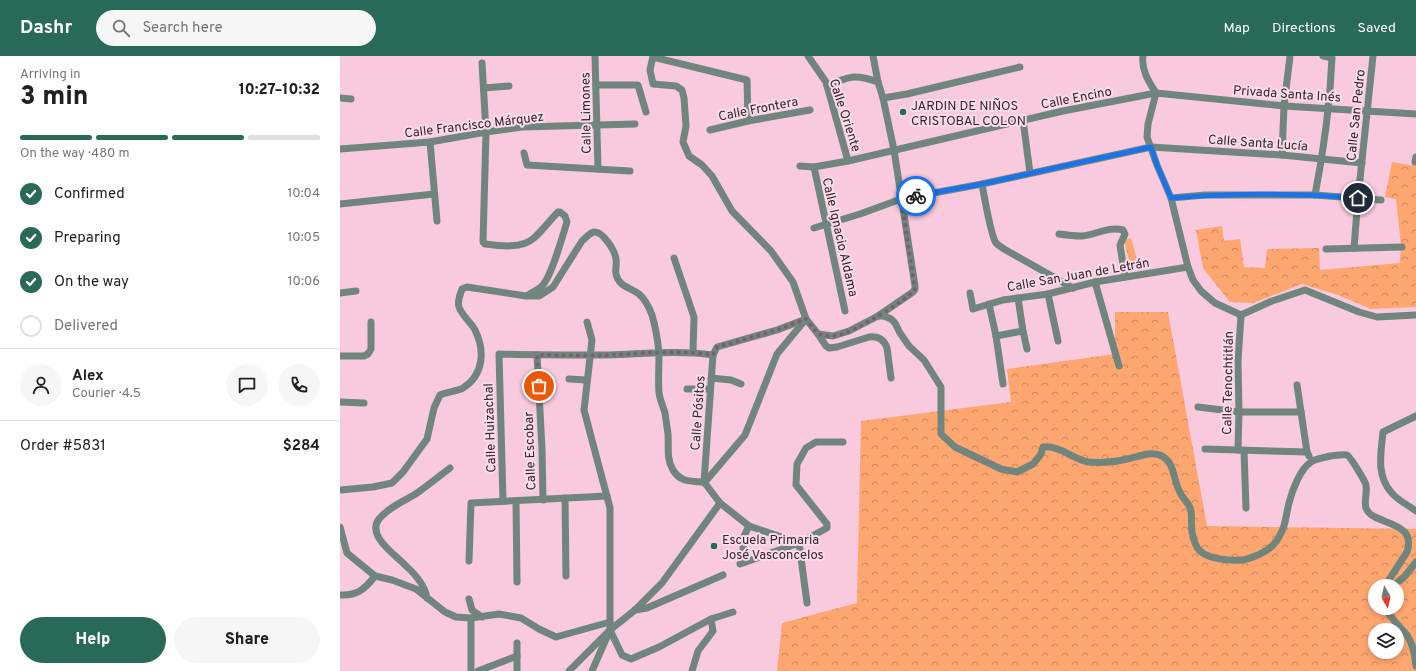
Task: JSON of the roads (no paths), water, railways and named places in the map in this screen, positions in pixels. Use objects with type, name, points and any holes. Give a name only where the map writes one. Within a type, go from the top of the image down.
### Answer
[{"type":"street","name":"Calle Limones","points":[[596,56],[596,126],[598,169]]},
{"type":"street","points":[[748,121],[747,80],[653,56],[650,70],[653,84],[676,86],[682,90],[686,126],[683,142],[689,156],[702,165],[712,176],[732,211],[771,251],[793,282],[806,319],[826,346],[833,348],[869,337],[880,338],[885,343],[887,348],[891,378]]},
{"type":"street","name":"Calle Oriente","points":[[808,56],[826,82],[848,161]]},
{"type":"street","points":[[818,334],[827,336],[841,335],[878,316],[915,289],[894,150],[873,56]]},
{"type":"street","points":[[1143,56],[1142,63],[1146,77],[1156,93],[1148,124],[1147,137],[1171,198],[1188,267],[1193,280],[1201,291],[1215,303],[1241,316],[1272,301],[1305,290],[1359,312],[1377,317],[1416,314]]},
{"type":"street","points":[[1282,155],[1284,106],[1290,56]]},
{"type":"street","points":[[1315,195],[1323,158],[1332,58],[1323,56]]},
{"type":"street","name":"Calle San Pedro","points":[[1354,248],[1373,56]]},
{"type":"street","points":[[482,63],[486,132],[482,240],[484,244],[501,246],[527,243],[534,239],[559,212],[565,216],[567,222],[559,249],[545,283],[539,289],[526,296]]},
{"type":"street","points":[[883,98],[907,94],[1020,67]]},
{"type":"street","points":[[826,86],[845,77],[863,77],[878,82]]},
{"type":"street","points":[[596,85],[638,85],[646,112]]},
{"type":"street","points":[[484,88],[509,86]]},
{"type":"street","name":"Privada Santa Inés","points":[[1156,93],[1284,106],[1416,114]]},
{"type":"street","name":"Calle Encino","points":[[800,166],[814,167],[848,161],[1062,111],[1156,93]]},
{"type":"street","points":[[340,98],[351,99]]},
{"type":"street","name":"Calle Frontera","points":[[710,130],[748,121],[810,110]]},
{"type":"street","points":[[1023,120],[1030,173]]},
{"type":"street","name":"Calle Francisco Márquez","points":[[340,149],[430,142],[522,127],[635,124]]},
{"type":"street","points":[[430,142],[436,221]]},
{"type":"street","name":"Calle Santa Lucía","points":[[814,228],[860,214],[901,199],[982,184],[1151,147],[1323,158],[1362,163]]},
{"type":"street","points":[[524,153],[527,165],[630,171]]},
{"type":"street","points":[[1416,157],[1416,162]]},
{"type":"street","name":"Calle Ignacio Aldama","points":[[814,167],[846,311]]},
{"type":"street","points":[[982,184],[990,226],[995,242],[1073,288]]},
{"type":"street","points":[[340,204],[434,194]]},
{"type":"street","points":[[1171,198],[1205,196],[1315,195],[1381,200]]},
{"type":"street","points":[[1059,234],[1082,236],[1110,229],[1117,228],[1123,230],[1125,234],[1120,245],[1125,277]]},
{"type":"street","points":[[340,490],[373,488],[392,483],[403,472],[427,439],[434,408],[440,395],[449,391],[462,389],[475,378],[481,363],[481,346],[475,330],[459,308],[458,300],[462,289],[467,286],[526,296],[539,296],[553,287],[582,241],[594,232],[604,237],[612,248],[617,260],[615,272],[618,281],[624,287],[638,294],[647,302],[652,316],[659,352],[659,394],[665,415],[669,458],[672,469],[678,477],[685,481],[704,482],[720,503],[749,526],[798,543]]},
{"type":"street","points":[[1326,249],[1402,246]]},
{"type":"street","points":[[674,258],[694,317],[693,352]]},
{"type":"street","name":"Calle San Juan de Letrán","points":[[970,293],[973,309],[1003,300],[1048,294],[1095,282],[1188,267]]},
{"type":"street","points":[[1095,282],[1119,366]]},
{"type":"street","points":[[340,293],[356,291]]},
{"type":"street","points":[[1048,294],[1058,341]]},
{"type":"street","points":[[1018,298],[1027,349]]},
{"type":"street","points":[[989,304],[996,336],[1002,384]]},
{"type":"street","points":[[878,316],[884,316],[895,323],[900,334],[909,346],[924,360],[938,380],[941,387],[941,434],[955,447],[1001,468],[1017,472],[1033,464],[1041,454],[1043,447],[1057,449],[1087,462],[1109,462],[1127,460],[1146,454],[1159,454],[1168,460],[1173,468],[1178,489],[1191,510],[1192,532],[1200,552],[1215,558],[1242,560],[1264,552],[1275,544],[1284,526],[1289,503],[1299,477],[1311,462],[1328,456],[1347,456],[1351,458],[1356,469],[1365,481],[1365,497],[1367,509],[1370,514],[1398,526],[1407,536],[1409,547],[1407,552],[1390,579]]},
{"type":"street","name":"Calle Tenochtitlán","points":[[1241,316],[1238,361],[1239,412],[1246,508]]},
{"type":"street","points":[[704,482],[745,435],[777,354],[806,319]]},
{"type":"street","name":"Calle Pósitos","points":[[704,482],[713,355],[717,347],[777,330],[806,319]]},
{"type":"street","points":[[340,356],[364,356],[368,354],[371,349],[371,322]]},
{"type":"street","points":[[587,322],[592,340],[584,410],[610,508],[610,626],[592,671]]},
{"type":"street","points":[[996,336],[1023,331]]},
{"type":"street","points":[[537,355],[693,352],[713,355]]},
{"type":"street","name":"Calle Huizachal","points":[[503,501],[499,354],[537,355]]},
{"type":"street","name":"Calle Escobar","points":[[537,355],[543,500]]},
{"type":"street","points":[[711,378],[731,380],[741,384]]},
{"type":"street","points":[[569,379],[587,380]]},
{"type":"street","points":[[1297,385],[1307,452],[1311,462]]},
{"type":"street","points":[[687,390],[710,389]]},
{"type":"street","points":[[340,402],[364,403]]},
{"type":"street","points":[[1198,407],[1239,412],[1301,412]]},
{"type":"street","points":[[1416,416],[1383,432],[1379,468],[1382,478],[1391,492],[1416,511]]},
{"type":"street","points":[[740,564],[798,543],[827,528],[827,524],[796,485],[797,464],[806,448],[816,442],[844,442]]},
{"type":"street","points":[[1205,449],[1307,452]]},
{"type":"street","points":[[427,598],[422,585],[406,565],[383,544],[376,529],[378,520],[390,508],[412,496],[450,468]]},
{"type":"street","points":[[469,561],[471,503],[607,496]]},
{"type":"street","points":[[565,498],[566,576]]},
{"type":"street","points":[[516,501],[517,582]]},
{"type":"street","points":[[569,671],[610,626],[635,610],[662,583],[720,503]]},
{"type":"street","points":[[743,549],[744,536],[749,526]]},
{"type":"street","points":[[340,527],[343,554],[375,576],[392,580],[416,589],[445,612],[456,617],[471,618],[499,614],[521,618],[556,637],[610,626]]},
{"type":"street","points":[[798,543],[807,603]]},
{"type":"street","points":[[1401,579],[1416,562]]},
{"type":"street","points":[[635,610],[647,608],[723,575]]},
{"type":"street","points":[[340,595],[354,594],[368,586],[375,576]]},
{"type":"street","points":[[469,599],[472,610],[482,617]]},
{"type":"street","points":[[610,626],[622,655],[631,659],[659,648],[711,619],[732,612]]},
{"type":"street","points":[[1390,615],[1407,636],[1412,646],[1416,666]]},
{"type":"street","points":[[470,671],[471,618]]},
{"type":"street","points":[[692,671],[698,651],[713,631],[711,619]]},
{"type":"street","points":[[517,643],[517,671]]},
{"type":"street","points":[[478,671],[517,656]]},
{"type":"place","name":"JARDIN DE NIÑOS CRISTOBAL COLON","points":[[903,112]]},
{"type":"place","name":"Escuela Primaria José Vasconcelos","points":[[714,546]]}]
